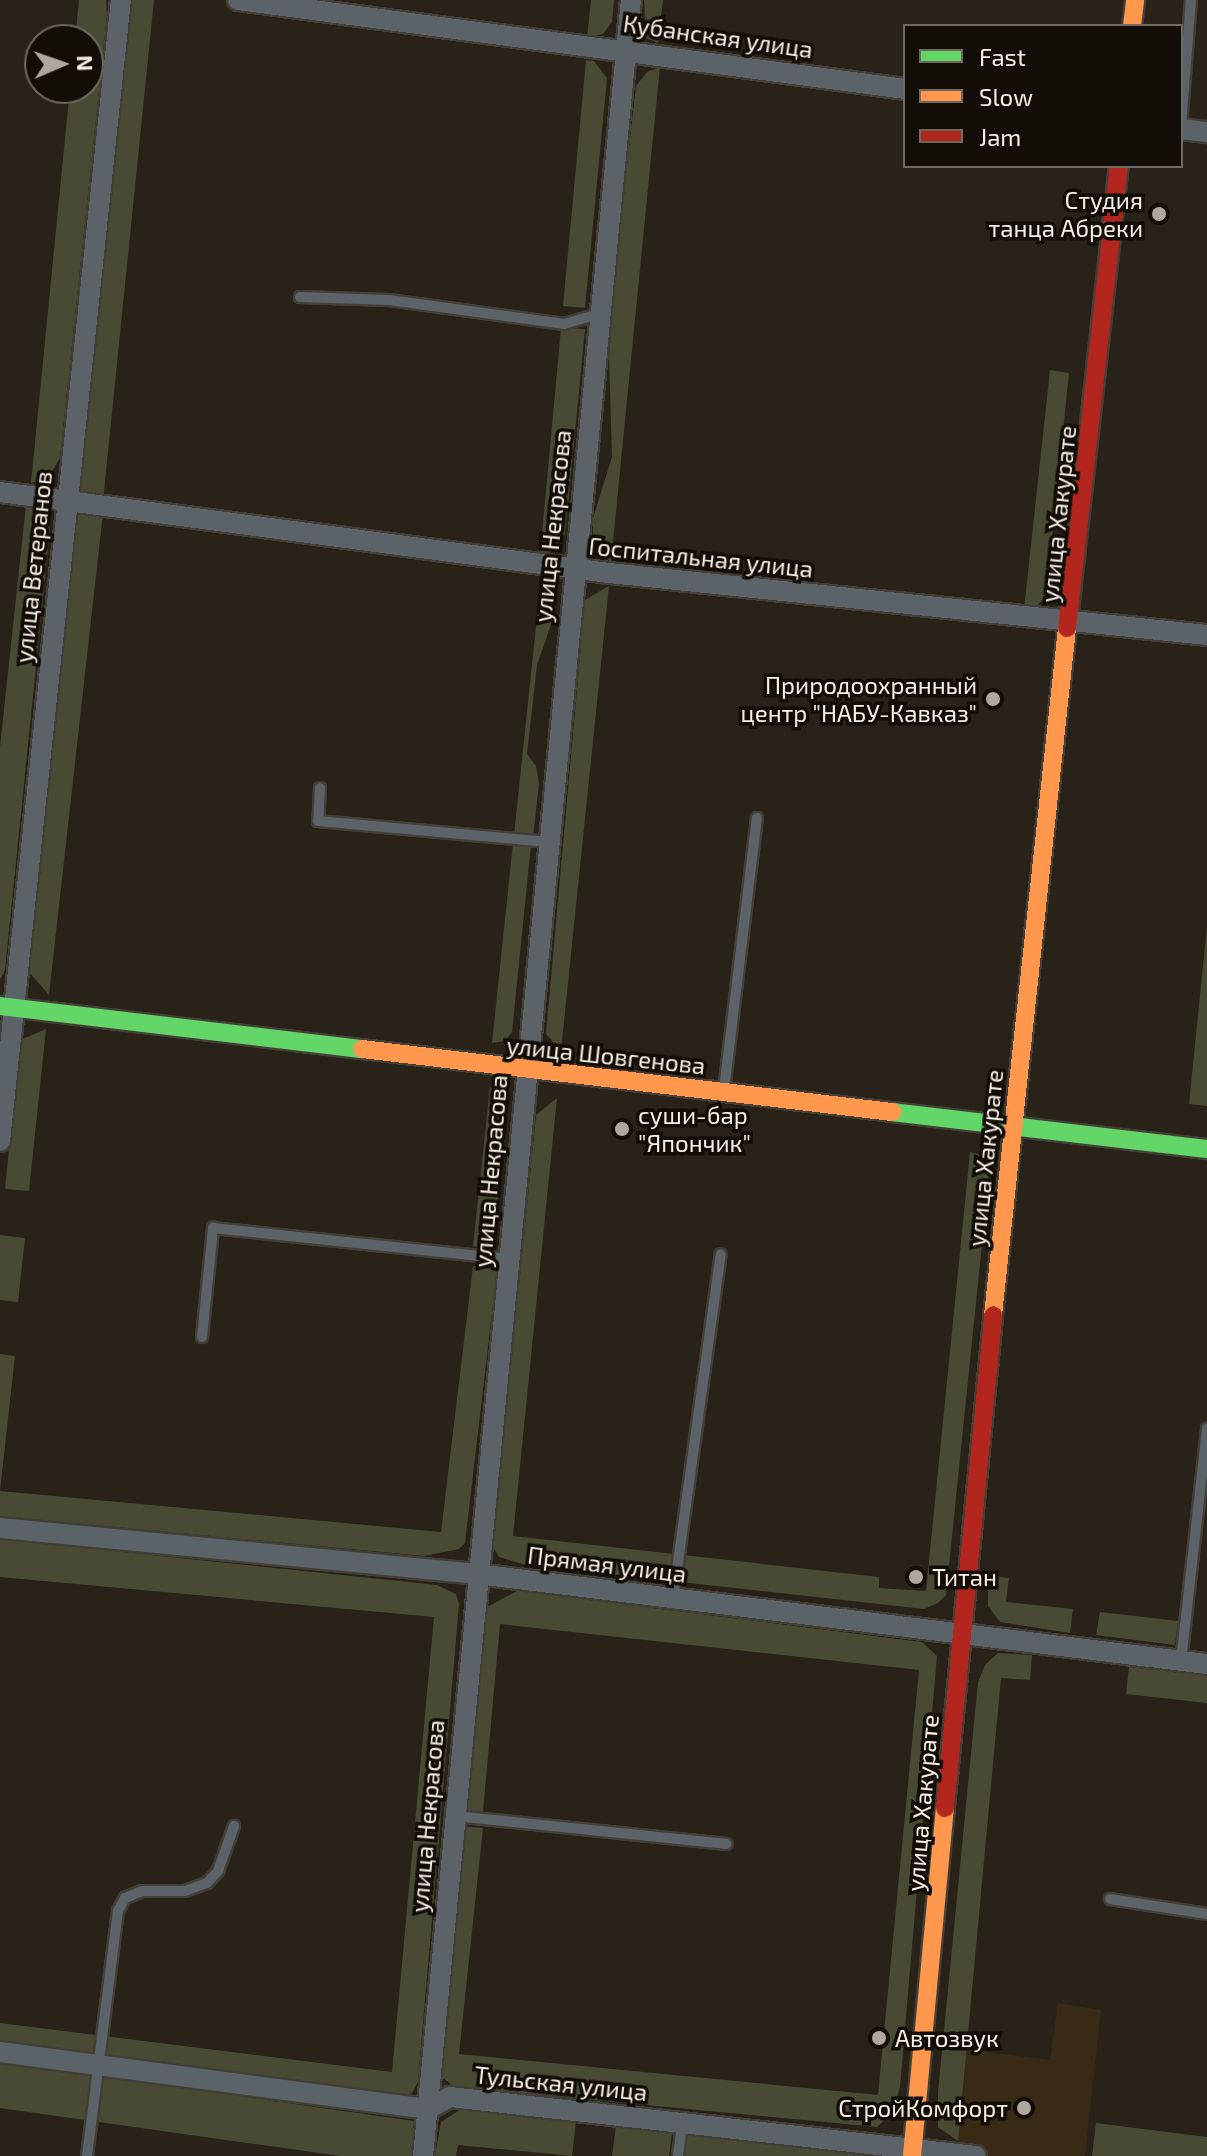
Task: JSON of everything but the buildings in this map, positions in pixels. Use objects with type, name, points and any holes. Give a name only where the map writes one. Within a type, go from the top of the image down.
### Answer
[{"type":"main road","points":[[1132,24],[1135,0]]},
{"type":"main road","name":"улица Хакурате","points":[[912,2152],[1011,1126],[1119,168]]},
{"type":"main road","name":"улица Шовгенова","points":[[7,1007],[1207,1149]]},
{"type":"street","name":"улица Ветеранов","points":[[0,1141],[7,1007],[67,500],[121,0]]},
{"type":"street","name":"Кубанская улица","points":[[238,0],[626,49],[903,89]]},
{"type":"street","name":"улица Некрасова","points":[[423,2156],[453,1816],[631,0]]},
{"type":"street","points":[[1183,128],[1207,132]]},
{"type":"street","name":"Госпитальная улица","points":[[0,492],[574,568],[1070,623],[1207,635]]},
{"type":"street","name":"Прямая улица","points":[[0,1528],[477,1574],[1207,1664]]},
{"type":"street","name":"Тульская улица","points":[[0,2052],[428,2109],[450,2097],[682,2122],[912,2152],[976,2156]]},
{"type":"lane","points":[[1183,102],[1191,0]]},
{"type":"lane","points":[[300,297],[389,300],[564,324],[600,314]]},
{"type":"lane","points":[[320,788],[318,821],[548,842]]},
{"type":"lane","points":[[723,1092],[757,818]]},
{"type":"lane","points":[[202,1337],[213,1228],[508,1259]]},
{"type":"lane","points":[[673,1598],[721,1254]]},
{"type":"lane","points":[[1181,1661],[1207,1428]]},
{"type":"lane","points":[[453,1816],[727,1844]]},
{"type":"lane","points":[[87,2156],[102,2066],[118,1911],[125,1898],[207,1883],[218,1871],[234,1826]]},
{"type":"lane","points":[[1110,1899],[1207,1914]]},
{"type":"lane","points":[[678,2156],[682,2122]]},
{"type":"shaded area","name":"СтройКомфорт","points":[[1058,2003],[1101,2010],[1085,2156],[953,2156],[964,2049],[1050,2060]]},
{"type":"green space","points":[[79,0],[106,0],[104,43],[104,24],[77,24]]},
{"type":"green space","points":[[133,0],[154,0],[103,501],[84,499],[77,491],[126,17]]},
{"type":"green space","points":[[591,0],[614,0],[612,22],[603,34],[587,37]]},
{"type":"green space","points":[[644,0],[663,0],[658,43],[646,38]]},
{"type":"green space","points":[[586,60],[594,61],[607,78],[585,308],[563,306]]},
{"type":"green space","points":[[660,67],[611,562],[593,546],[593,518],[612,457],[609,357],[617,253],[636,86],[647,72]]},
{"type":"green space","points":[[68,104],[98,104],[60,458],[49,477],[31,483]]},
{"type":"green space","points":[[561,328],[585,329],[565,535],[552,552],[540,556]]},
{"type":"green space","points":[[1050,370],[1069,373],[1046,596],[1036,607],[1024,609]]},
{"type":"green space","points":[[26,505],[42,511],[50,529],[5,970],[0,980],[0,747]]},
{"type":"green space","points":[[103,513],[49,995],[28,971],[37,836],[73,522],[80,514]]},
{"type":"green space","points":[[541,579],[551,586],[556,610],[537,665],[527,754],[536,766],[539,784],[533,837],[514,835]]},
{"type":"green space","points":[[609,586],[561,1051],[546,1034],[585,600]]},
{"type":"green space","points":[[513,843],[531,845],[512,1032],[505,1041],[492,1043]]},
{"type":"green space","points":[[1207,926],[1207,1106],[1189,1104]]},
{"type":"green space","points":[[46,1029],[29,1191],[5,1189],[20,1040]]},
{"type":"green space","points":[[490,1087],[501,1093],[506,1106],[494,1249],[473,1246]]},
{"type":"green space","points":[[557,1098],[513,1536],[879,1577],[879,1588],[926,1591],[970,1152],[982,1155],[989,1176],[946,1595],[938,1603],[924,1609],[526,1565],[499,1557],[493,1547],[536,1115]]},
{"type":"green space","points":[[0,1235],[25,1238],[18,1302],[0,1300]]},
{"type":"green space","points":[[473,1266],[497,1270],[465,1543],[459,1549],[424,1556],[0,1516],[0,1491],[441,1532]]},
{"type":"green space","points":[[0,1354],[15,1356],[0,1491]]},
{"type":"green space","points":[[0,1539],[437,1585],[456,1594],[459,1604],[418,2082],[412,2093],[401,2097],[0,2043],[0,2023],[392,2072],[434,1617],[0,1577]]},
{"type":"green space","points":[[988,1576],[1009,1578],[1006,1602],[1073,1609],[1070,1633],[1000,1622],[988,1606]]},
{"type":"green space","points":[[517,1591],[922,1642],[937,1656],[900,2087],[892,2113],[877,2127],[455,2087],[440,2076],[459,1826],[483,1828],[459,2054],[878,2095],[919,1670],[500,1624],[483,1812],[461,1809],[485,1608]]},
{"type":"green space","points":[[1100,1612],[1178,1621],[1175,1645],[1096,1635]]},
{"type":"green space","points":[[998,1653],[1032,1655],[1030,1680],[1001,1678],[958,2141],[938,2127],[938,2092],[978,1682],[985,1665]]},
{"type":"green space","points":[[1129,1667],[1207,1676],[1207,1703],[1126,1694]]},
{"type":"green space","points":[[0,2062],[414,2121],[411,2156],[340,2156],[0,2108]]},
{"type":"green space","points":[[461,2109],[576,2122],[572,2156],[458,2145],[456,2156],[435,2156],[441,2122]]},
{"type":"green space","points":[[1096,2123],[1207,2137],[1207,2156],[1092,2156]]},
{"type":"green space","points":[[616,2126],[672,2133],[669,2156],[612,2156]]},
{"type":"green space","points":[[686,2135],[876,2156],[683,2156]]},
{"type":"traffic: fast","points":[[0,1006],[362,1049]]},
{"type":"traffic: fast","points":[[892,1112],[1207,1149]]},
{"type":"traffic: slow","points":[[1132,24],[1135,0]]},
{"type":"traffic: slow","points":[[993,1315],[1067,628]]},
{"type":"traffic: slow","points":[[362,1049],[892,1112]]},
{"type":"traffic: slow","points":[[912,2156],[945,1808]]},
{"type":"traffic: jam","points":[[1067,628],[1119,168]]},
{"type":"traffic: jam","points":[[945,1808],[993,1315]]},
{"type":"place","name":"Студия танца Абреки","points":[[1159,214]]},
{"type":"place","name":"Природоохранный центр \"НАБУ-Кавказ\"","points":[[993,699]]},
{"type":"place","name":"суши-бар \"Япончик\"","points":[[622,1129]]},
{"type":"place","name":"Титан","points":[[916,1577]]},
{"type":"place","name":"Автозвук","points":[[879,2038]]},
{"type":"place","name":"СтройКомфорт","points":[[1024,2108]]}]
